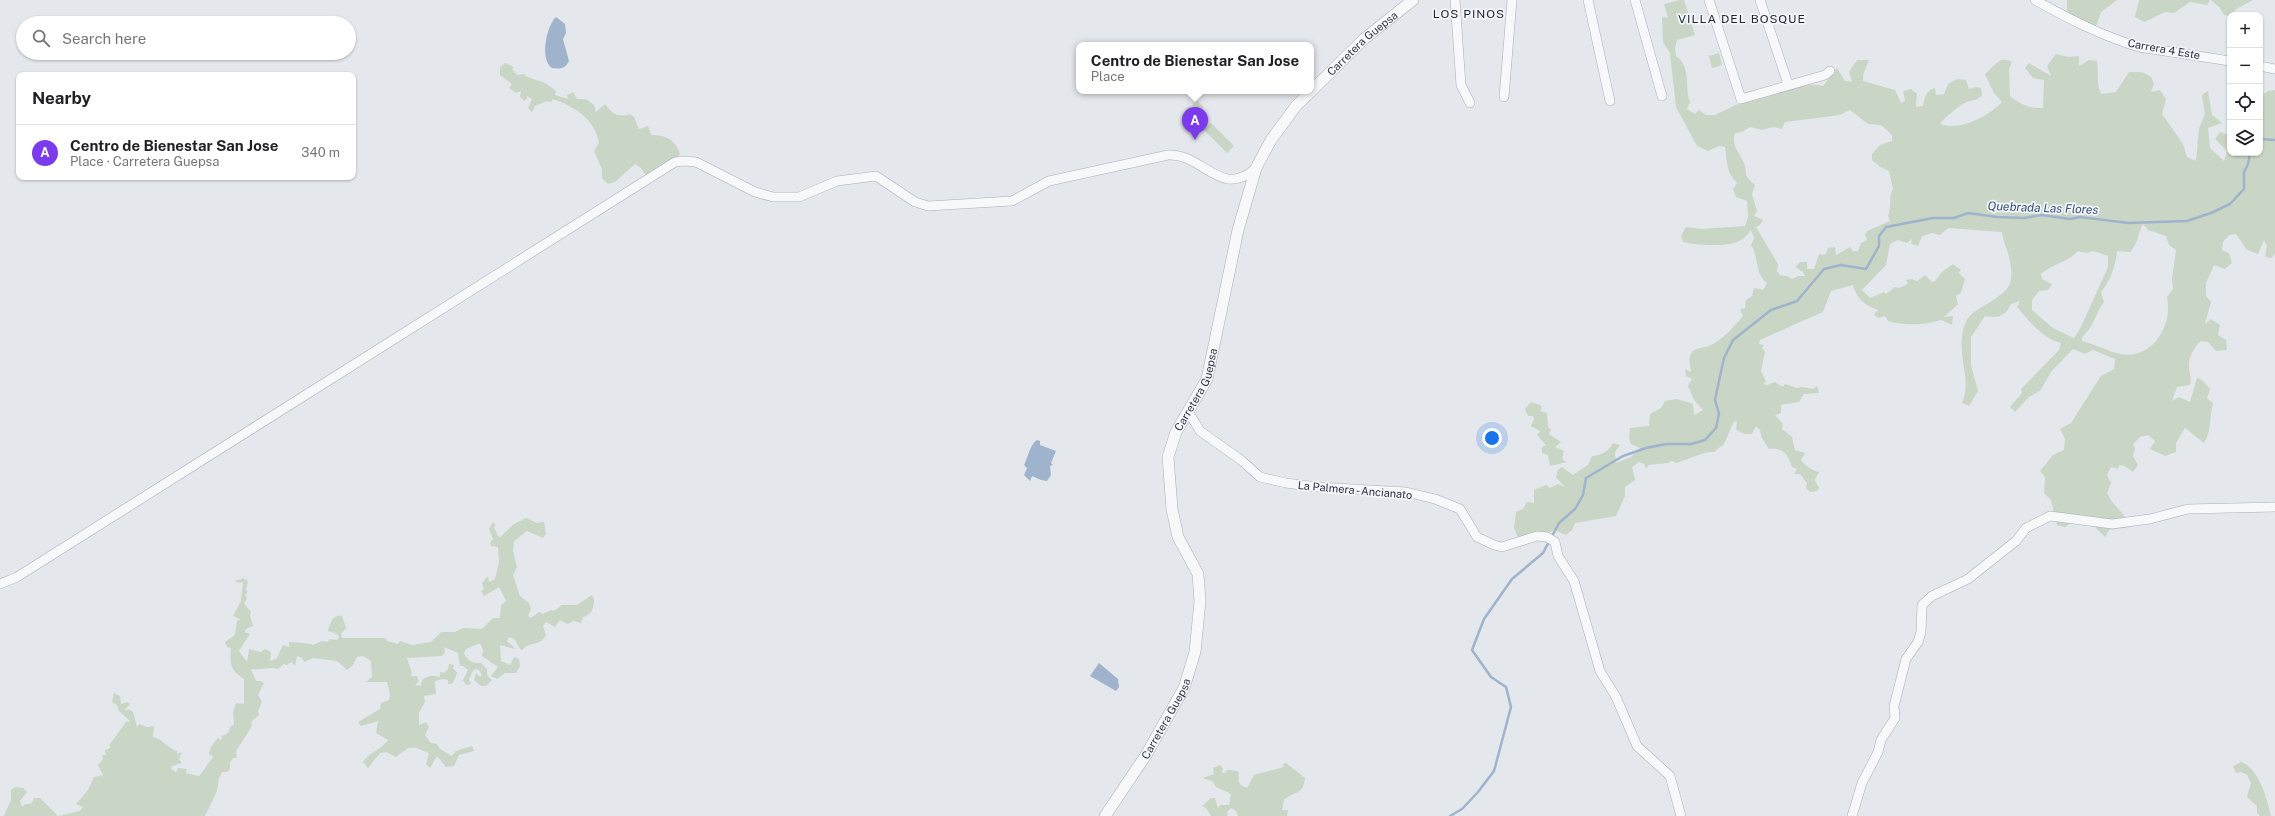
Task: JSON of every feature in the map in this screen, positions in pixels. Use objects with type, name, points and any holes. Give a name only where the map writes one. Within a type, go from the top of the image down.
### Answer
[{"type":"street","name":"Carretera Guepsa","points":[[1314,88],[1364,39],[1412,0]]},
{"type":"street","points":[[1454,0],[1461,85],[1470,103]]},
{"type":"street","points":[[1504,97],[1512,0]]},
{"type":"street","points":[[1588,0],[1610,101]]},
{"type":"street","points":[[1635,0],[1662,96]]},
{"type":"street","points":[[1709,0],[1741,99],[1788,84],[1825,75],[1830,71]]},
{"type":"street","points":[[1760,0],[1788,84]]},
{"type":"street","name":"Carrera 4 Este","points":[[2035,0],[2080,25],[2125,43],[2139,47],[2227,61]]},
{"type":"street","points":[[2263,67],[2275,69]]},
{"type":"street","name":"Carretera Guepsa","points":[[1105,816],[1146,755],[1184,688],[1195,652],[1200,601],[1198,574],[1178,537],[1172,509],[1168,457],[1176,432],[1188,411],[1198,398],[1207,379],[1238,230],[1256,168],[1271,140],[1296,106],[1308,94]]},
{"type":"street","points":[[0,584],[16,577],[675,162],[696,162],[754,192],[772,197],[799,197],[837,181],[876,176],[915,202],[928,206],[1012,201],[1050,181],[1168,155],[1177,155],[1222,178],[1237,180],[1248,175],[1256,168]]},
{"type":"street","name":"La Palmera - Ancianato","points":[[1188,411],[1200,431],[1241,460],[1260,477],[1286,483],[1317,487],[1406,492],[1435,499],[1460,509],[1477,537],[1494,546],[1502,547],[1537,536],[1551,539],[1558,556],[1574,581],[1600,671],[1616,697],[1637,746],[1670,776],[1681,816]]},
{"type":"street","points":[[1852,816],[1860,789],[1878,752],[1881,740],[1895,718],[1894,706],[1906,659],[1918,642],[1921,632],[1922,605],[1932,596],[1968,579],[2006,550],[2016,541],[2026,528],[2050,516],[2112,524],[2150,519],[2188,509],[2275,507]]},
{"type":"green space","points":[[1684,0],[1695,35],[1677,40],[1675,48],[1676,56],[1681,61],[1686,72],[1690,102],[1687,109],[1695,114],[1699,110],[1706,115],[1715,115],[1742,102],[1749,102],[1769,96],[1777,90],[1789,90],[1811,85],[1823,86],[1837,68],[1845,81],[1852,82],[1849,72],[1857,60],[1869,60],[1863,75],[1863,81],[1895,90],[1901,103],[1905,101],[1903,91],[1911,89],[1917,94],[1916,107],[1923,106],[1926,95],[1929,91],[1935,88],[1936,95],[1944,94],[1948,84],[1957,79],[1966,80],[1969,89],[1976,87],[1981,88],[1982,95],[1980,97],[1976,100],[1963,104],[1947,116],[1940,124],[1956,126],[1982,117],[2002,102],[1994,93],[1985,74],[1997,62],[2008,60],[2012,62],[2009,69],[2010,96],[2025,105],[2043,108],[2044,80],[2033,78],[2025,68],[2029,63],[2051,76],[2047,66],[2056,54],[2068,57],[2079,56],[2079,66],[2089,60],[2097,61],[2101,94],[2116,92],[2129,72],[2142,72],[2151,77],[2154,84],[2151,92],[2160,90],[2166,99],[2162,114],[2183,144],[2187,157],[2196,161],[2199,129],[2205,114],[2202,95],[2208,91],[2212,115],[2222,123],[2208,128],[2210,148],[2224,161],[2227,151],[2227,156],[2263,156],[2263,95],[2268,91],[2275,90],[2275,253],[2272,258],[2265,257],[2267,246],[2264,240],[2258,254],[2247,250],[2236,234],[2229,235],[2223,242],[2222,250],[2229,253],[2232,263],[2225,269],[2214,265],[2206,283],[2206,296],[2211,302],[2205,324],[2211,319],[2220,325],[2218,335],[2226,340],[2227,350],[2216,351],[2208,342],[2201,341],[2194,349],[2189,363],[2191,380],[2190,385],[2177,387],[2172,401],[2179,397],[2190,402],[2197,378],[2202,380],[2210,389],[2207,398],[2213,403],[2207,438],[2204,443],[2185,428],[2176,443],[2176,452],[2165,456],[2150,449],[2155,441],[2148,435],[2140,437],[2133,444],[2135,449],[2133,456],[2138,465],[2133,472],[2125,466],[2119,465],[2118,469],[2111,467],[2107,475],[2111,483],[2107,493],[2126,518],[2130,527],[2109,530],[2105,537],[2095,527],[2072,522],[2065,527],[2057,525],[2051,500],[2044,493],[2045,477],[2040,471],[2053,455],[2064,450],[2065,439],[2060,429],[2071,423],[2101,376],[2114,369],[2115,359],[2093,350],[2085,354],[2073,349],[2051,372],[2040,391],[2029,397],[2015,412],[2010,407],[2022,393],[2021,389],[2059,350],[2061,343],[2042,334],[2031,323],[2017,307],[2020,301],[2011,304],[2006,312],[2001,316],[1985,316],[1971,337],[1971,365],[1978,391],[1969,406],[1962,403],[1966,386],[1962,349],[1963,331],[1968,318],[1973,313],[1999,296],[2009,286],[2011,280],[2011,265],[2002,232],[1948,228],[1940,235],[1932,233],[1922,236],[1918,246],[1911,244],[1912,239],[1907,243],[1898,240],[1890,244],[1886,265],[1862,290],[1870,298],[1884,292],[1886,294],[1895,287],[1899,288],[1908,284],[1906,280],[1912,279],[1917,281],[1925,275],[1932,282],[1953,264],[1961,270],[1959,273],[1965,279],[1961,293],[1956,296],[1958,304],[1944,317],[1953,316],[1952,325],[1941,320],[1922,324],[1908,324],[1888,321],[1885,316],[1879,318],[1874,315],[1878,310],[1869,306],[1859,298],[1853,285],[1831,291],[1823,312],[1760,340],[1759,344],[1764,345],[1762,348],[1765,352],[1761,371],[1766,381],[1763,384],[1767,385],[1775,382],[1783,387],[1785,384],[1797,388],[1802,387],[1813,389],[1817,386],[1819,393],[1804,394],[1799,402],[1781,405],[1781,413],[1775,415],[1783,424],[1782,429],[1792,437],[1795,450],[1805,453],[1801,460],[1809,468],[1819,472],[1815,480],[1819,488],[1817,491],[1810,492],[1806,488],[1807,483],[1800,474],[1794,474],[1797,469],[1792,467],[1789,458],[1784,452],[1778,449],[1769,449],[1762,438],[1760,430],[1756,426],[1752,434],[1745,434],[1736,430],[1737,422],[1734,421],[1724,444],[1714,452],[1707,452],[1676,463],[1672,461],[1668,463],[1649,465],[1646,468],[1644,464],[1639,462],[1632,467],[1635,480],[1625,487],[1625,496],[1616,516],[1575,523],[1572,530],[1566,535],[1554,530],[1548,533],[1519,540],[1514,528],[1516,512],[1523,509],[1527,502],[1534,503],[1534,490],[1546,485],[1550,488],[1558,484],[1565,487],[1556,477],[1558,470],[1562,467],[1573,475],[1588,465],[1592,456],[1599,455],[1609,449],[1613,443],[1620,445],[1615,452],[1616,463],[1631,457],[1640,448],[1631,444],[1629,438],[1630,428],[1649,426],[1650,414],[1661,408],[1665,401],[1677,399],[1693,404],[1694,415],[1703,410],[1694,400],[1688,386],[1692,379],[1686,376],[1685,369],[1691,372],[1689,358],[1691,353],[1696,349],[1711,345],[1724,336],[1743,316],[1740,309],[1745,308],[1746,300],[1752,296],[1754,288],[1763,290],[1767,283],[1763,280],[1759,271],[1751,245],[1754,238],[1751,230],[1741,240],[1732,244],[1710,245],[1683,242],[1681,236],[1686,227],[1700,229],[1745,226],[1748,217],[1747,201],[1736,197],[1733,189],[1737,183],[1729,171],[1725,147],[1719,146],[1708,151],[1697,146],[1676,107],[1670,53],[1663,42],[1662,17],[1668,18],[1664,4]],"holes":[[[1850,110],[1868,124],[1881,125],[1892,135],[1892,141],[1880,145],[1872,154],[1872,160],[1880,167],[1889,171],[1893,189],[1888,216],[1890,221],[1867,231],[1865,235],[1867,240],[1861,243],[1858,251],[1853,251],[1850,247],[1836,255],[1835,247],[1828,248],[1825,255],[1819,254],[1814,269],[1807,269],[1807,262],[1800,262],[1795,267],[1803,272],[1805,276],[1798,276],[1792,279],[1787,276],[1780,275],[1777,271],[1778,264],[1756,227],[1760,225],[1763,220],[1754,216],[1757,211],[1752,194],[1755,185],[1748,178],[1745,165],[1736,148],[1734,141],[1735,133],[1742,132],[1750,127],[1762,130],[1773,127],[1782,129],[1785,122],[1840,115]],[[2143,224],[2148,230],[2166,236],[2169,245],[2176,250],[2172,279],[2173,289],[2167,297],[2167,319],[2158,338],[2151,346],[2142,352],[2120,354],[2082,341],[2082,337],[2092,325],[2104,302],[2101,292],[2112,273],[2117,251],[2130,252],[2135,245]],[[2078,251],[2086,253],[2093,251],[2108,256],[2108,267],[2080,329],[2074,338],[2053,328],[2032,310],[2032,300],[2039,291],[2048,290],[2052,284],[2042,279],[2041,274],[2074,255]]]},
{"type":"green space","points":[[2067,0],[2117,0],[2101,12],[2096,26],[2067,13]]},
{"type":"green space","points":[[2139,0],[2210,0],[2207,5],[2190,2],[2174,13],[2165,12],[2144,22],[2135,17]]},
{"type":"green space","points":[[2211,0],[2253,0],[2236,9],[2233,12],[2227,12],[2227,16],[2224,15],[2220,8]]},
{"type":"green space","points":[[1719,53],[1722,65],[1712,68],[1709,56]]},
{"type":"green space","points":[[505,63],[514,67],[512,69],[517,75],[526,74],[525,76],[545,83],[556,91],[555,95],[568,99],[567,95],[573,92],[577,99],[586,99],[594,105],[596,112],[605,104],[610,110],[618,115],[622,116],[630,114],[634,117],[639,129],[648,126],[651,135],[665,137],[672,141],[680,153],[677,159],[647,177],[641,168],[635,164],[615,182],[608,184],[602,178],[602,169],[594,151],[599,143],[597,135],[593,127],[583,115],[569,106],[553,99],[551,102],[547,101],[535,106],[532,112],[528,108],[532,99],[527,96],[527,99],[524,101],[520,97],[521,91],[516,93],[509,88],[512,84],[500,75],[500,67]]},
{"type":"green space","points":[[1197,100],[1204,108],[1196,109],[1192,104]]},
{"type":"green space","points":[[1190,106],[1195,111],[1193,118],[1185,110]]},
{"type":"green space","points":[[1197,118],[1202,118],[1207,123],[1202,128],[1194,120]]},
{"type":"green space","points":[[1211,123],[1234,146],[1227,153],[1204,130]]},
{"type":"green space","points":[[2220,132],[2227,134],[2227,151],[2215,139]]},
{"type":"green space","points":[[1531,402],[1540,405],[1542,408],[1540,411],[1547,413],[1548,427],[1551,430],[1549,434],[1561,442],[1555,447],[1564,451],[1562,459],[1567,462],[1550,466],[1548,455],[1542,453],[1542,447],[1546,445],[1537,435],[1540,431],[1531,426],[1534,419],[1533,416],[1528,416],[1525,409]]},
{"type":"green space","points":[[526,518],[537,523],[544,522],[546,534],[543,538],[527,531],[514,541],[513,551],[517,567],[513,575],[520,596],[529,603],[531,609],[528,616],[531,618],[539,612],[543,614],[551,610],[554,611],[562,605],[577,605],[592,595],[594,599],[592,611],[589,615],[583,617],[581,623],[574,621],[567,624],[560,620],[555,627],[546,622],[543,626],[546,635],[542,640],[528,645],[521,650],[514,639],[509,637],[507,641],[514,647],[514,649],[500,645],[501,661],[510,665],[514,657],[519,659],[520,666],[516,673],[505,673],[497,679],[491,676],[498,667],[482,656],[483,650],[480,643],[466,649],[464,653],[469,660],[481,663],[487,669],[487,675],[492,680],[486,686],[481,686],[474,680],[476,673],[480,677],[482,675],[479,670],[474,669],[469,679],[471,684],[466,685],[463,680],[468,670],[463,666],[460,666],[458,653],[444,647],[445,652],[442,656],[407,658],[412,673],[410,676],[417,676],[419,681],[415,685],[421,686],[424,678],[429,676],[440,677],[440,672],[444,673],[448,669],[449,664],[454,665],[453,668],[457,673],[453,683],[448,684],[448,680],[443,679],[435,681],[436,694],[424,696],[425,702],[419,713],[419,725],[426,722],[429,727],[425,735],[431,743],[437,744],[440,749],[452,756],[456,751],[472,746],[474,751],[459,755],[454,766],[446,767],[437,756],[430,768],[426,764],[429,753],[414,748],[408,748],[396,757],[386,752],[380,753],[368,768],[363,762],[365,759],[382,747],[388,740],[376,733],[378,721],[361,726],[358,722],[380,709],[381,703],[389,700],[390,694],[387,682],[366,682],[372,677],[371,661],[363,656],[357,657],[353,665],[347,670],[337,661],[313,658],[304,662],[302,658],[297,656],[295,665],[291,662],[287,665],[284,664],[278,669],[251,669],[256,681],[261,681],[264,683],[258,695],[262,702],[258,711],[259,715],[251,722],[252,726],[236,751],[237,758],[233,758],[230,763],[230,770],[227,772],[222,772],[219,778],[217,791],[205,816],[58,816],[80,811],[83,807],[76,804],[88,790],[94,777],[103,775],[98,765],[103,759],[102,755],[106,755],[105,750],[110,748],[110,744],[126,722],[130,721],[119,711],[117,705],[112,702],[114,693],[120,696],[121,704],[127,702],[130,704],[125,709],[126,711],[128,709],[133,712],[137,727],[139,724],[147,727],[154,726],[153,737],[177,751],[177,754],[182,752],[179,759],[182,763],[172,766],[171,769],[176,772],[178,768],[187,769],[186,773],[199,776],[203,772],[213,756],[209,754],[212,745],[218,738],[221,740],[222,736],[228,733],[231,726],[234,725],[233,713],[236,703],[244,704],[244,679],[233,669],[231,662],[231,648],[227,647],[225,642],[235,635],[237,621],[241,620],[233,616],[241,601],[243,582],[237,583],[235,580],[240,580],[243,578],[248,581],[246,590],[248,592],[245,595],[247,598],[244,603],[251,612],[250,615],[253,626],[246,629],[245,632],[250,634],[239,651],[247,662],[249,649],[261,652],[265,649],[271,652],[270,661],[277,658],[283,645],[289,647],[289,642],[313,645],[322,641],[327,642],[330,639],[337,640],[339,637],[337,634],[328,631],[332,620],[336,616],[342,616],[346,628],[341,634],[342,638],[385,638],[387,641],[398,644],[400,641],[412,645],[431,642],[441,632],[455,632],[463,628],[482,629],[493,618],[500,618],[501,605],[506,601],[499,587],[484,596],[481,591],[484,589],[482,583],[488,576],[489,582],[495,579],[499,562],[498,547],[491,546],[490,543],[493,539],[489,529],[493,522],[496,525],[494,527],[498,536],[500,537],[514,524]]},
{"type":"green space","points":[[2241,762],[2247,765],[2257,777],[2267,801],[2271,816],[2260,816],[2257,812],[2257,806],[2247,797],[2251,783],[2247,775],[2241,772],[2236,773],[2233,766]]},
{"type":"green space","points":[[1286,763],[1305,778],[1301,790],[1284,800],[1282,810],[1288,810],[1287,816],[1238,816],[1236,811],[1231,808],[1227,812],[1228,816],[1211,816],[1206,808],[1202,806],[1211,798],[1215,798],[1218,808],[1220,805],[1229,805],[1231,794],[1216,787],[1213,782],[1203,778],[1214,774],[1213,768],[1220,765],[1223,768],[1222,773],[1225,773],[1227,770],[1238,771],[1239,783],[1247,788],[1254,775],[1284,767],[1283,764]]},
{"type":"green space","points":[[15,787],[23,788],[27,792],[20,801],[22,807],[25,804],[31,804],[34,798],[40,798],[58,816],[4,816],[11,800],[11,790]]},
{"type":"water","points":[[556,17],[565,24],[566,33],[563,39],[569,61],[564,67],[552,68],[548,64],[545,50],[547,34]]},
{"type":"water","points":[[1037,440],[1040,441],[1040,445],[1056,451],[1051,463],[1053,465],[1050,466],[1051,475],[1047,481],[1032,476],[1030,481],[1024,475],[1027,468],[1024,465],[1031,448]]},
{"type":"water","points":[[1099,663],[1118,679],[1119,687],[1116,691],[1090,676]]},
{"type":"waterway","name":"Quebrada Las Flores","points":[[2263,139],[2275,140]]},
{"type":"waterway","name":"Quebrada Las Flores","points":[[1450,816],[1462,809],[1478,792],[1494,771],[1511,707],[1506,687],[1491,677],[1472,650],[1484,619],[1512,579],[1543,553],[1559,523],[1575,509],[1583,495],[1586,478],[1623,456],[1646,448],[1666,444],[1691,444],[1705,440],[1716,428],[1719,414],[1715,400],[1724,358],[1733,340],[1771,310],[1797,301],[1824,269],[1841,265],[1866,269],[1879,246],[1879,236],[1886,227],[1933,218],[1954,218],[1968,213],[1997,217],[2024,218],[2042,215],[2070,219],[2080,217],[2128,223],[2187,221],[2211,213],[2230,204],[2244,189],[2244,172],[2248,164],[2249,156]]},
{"type":"place","name":"Centro de Bienestar San Jose","points":[[1195,140]]},
{"type":"district","name":"LOS PINOS","points":[[1469,14]]},
{"type":"district","name":"VILLA DEL BOSQUE","points":[[1742,19]]}]
